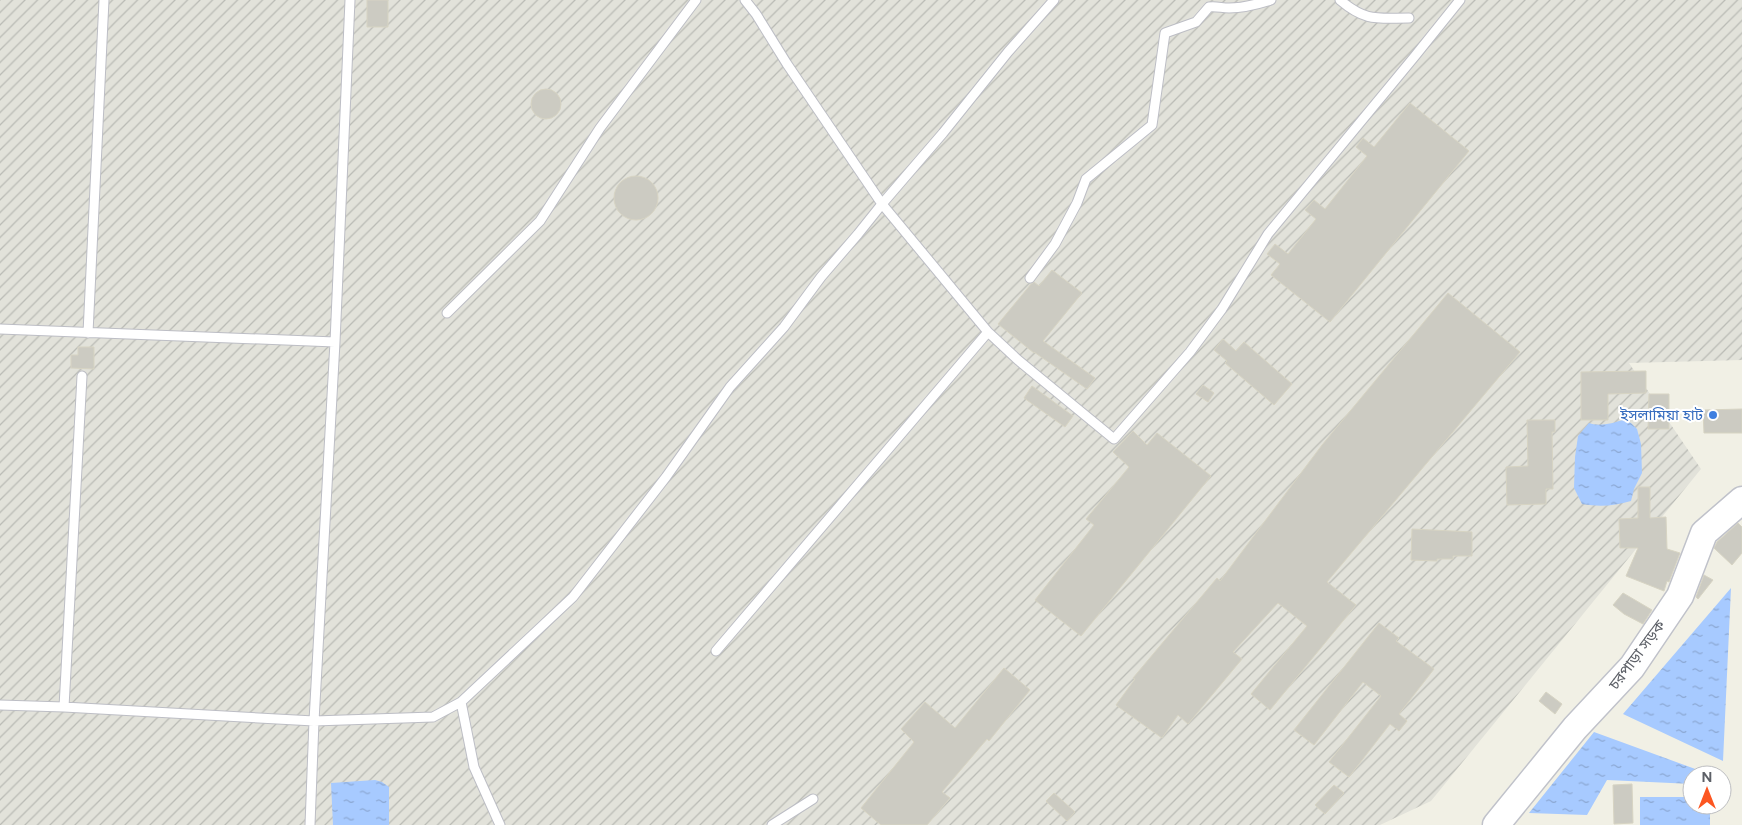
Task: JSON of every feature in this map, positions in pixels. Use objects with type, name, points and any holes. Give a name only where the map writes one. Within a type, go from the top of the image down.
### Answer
[{"type":"street","name":"চরপাড়া সড়ক","points":[[1496,825],[1576,728],[1632,667],[1680,596],[1704,533],[1742,500]]},
{"type":"lane","points":[[88,333],[104,0]]},
{"type":"lane","points":[[310,825],[335,342],[350,0]]},
{"type":"lane","points":[[447,313],[540,221],[600,128],[696,0]]},
{"type":"lane","points":[[745,0],[882,204],[988,332],[1018,360],[1114,439],[1190,352],[1222,309],[1268,234],[1460,0]]},
{"type":"lane","points":[[0,705],[314,721],[433,717],[461,702],[573,597],[666,477],[730,387],[784,327],[821,277],[943,133],[1008,52],[1054,0]]},
{"type":"lane","points":[[1030,278],[1055,244],[1086,179],[1152,125],[1165,33],[1196,22],[1209,7],[1251,6],[1271,0]]},
{"type":"lane","points":[[1340,0],[1362,16],[1409,18]]},
{"type":"lane","points":[[0,329],[335,342]]},
{"type":"lane","points":[[716,652],[988,332]]},
{"type":"lane","points":[[64,707],[82,376]]},
{"type":"lane","points":[[461,702],[474,767],[500,825]]},
{"type":"lane","points":[[772,825],[813,799]]},
{"type":"shaded area","points":[[0,0],[1742,0],[1742,360],[1629,363],[1701,469],[1431,801],[1380,825],[0,825]]},
{"type":"water","points":[[1623,420],[1631,423],[1637,429],[1641,444],[1642,473],[1634,489],[1631,501],[1607,506],[1582,504],[1574,488],[1578,436],[1589,423],[1602,425]]},
{"type":"water","points":[[1731,588],[1723,761],[1623,714]]},
{"type":"water","points":[[1594,732],[1684,765],[1682,765],[1682,784],[1607,780],[1587,815],[1529,813]]},
{"type":"water","points":[[375,780],[389,787],[389,825],[333,825],[331,783]]},
{"type":"water","points":[[1640,797],[1682,797],[1682,815],[1710,815],[1710,825],[1640,825]]},
{"type":"building","points":[[367,0],[388,0],[388,27],[367,27]]},
{"type":"building","points":[[546,89],[557,93],[561,104],[557,115],[546,119],[535,115],[531,104],[535,93]]},
{"type":"building","points":[[1410,103],[1469,151],[1330,322],[1271,275],[1280,264],[1267,254],[1275,244],[1288,254],[1316,219],[1305,210],[1314,200],[1325,209],[1367,156],[1356,147],[1363,138],[1374,147]]},
{"type":"building","points":[[636,176],[648,180],[654,186],[658,198],[654,210],[648,216],[636,220],[624,216],[618,210],[614,198],[618,186],[624,180]]},
{"type":"building","points":[[1052,270],[1082,293],[1043,341],[1095,378],[1087,389],[1034,353],[998,324],[1031,284],[1034,282],[1039,286]]},
{"type":"building","points":[[1448,293],[1520,352],[1327,582],[1356,605],[1270,710],[1251,694],[1307,626],[1278,603],[1233,652],[1242,659],[1188,724],[1178,715],[1162,738],[1116,705],[1135,679],[1133,678],[1217,578],[1220,581],[1322,445]]},
{"type":"building","points":[[1223,339],[1236,351],[1244,342],[1292,384],[1274,405],[1225,363],[1227,361],[1214,350]]},
{"type":"building","points":[[78,347],[94,347],[94,369],[71,368],[71,355],[78,355]]},
{"type":"building","points":[[1646,371],[1646,393],[1608,394],[1608,420],[1581,420],[1581,372]]},
{"type":"building","points":[[1203,385],[1214,393],[1208,402],[1196,394]]},
{"type":"building","points":[[1032,386],[1073,416],[1065,427],[1024,398]]},
{"type":"building","points":[[1649,394],[1669,394],[1669,429],[1648,429]]},
{"type":"building","points":[[1742,409],[1742,433],[1704,433],[1703,410]]},
{"type":"building","points":[[1527,420],[1555,420],[1555,432],[1552,432],[1553,489],[1546,489],[1546,504],[1507,505],[1506,467],[1528,466]]},
{"type":"building","points":[[1133,431],[1147,445],[1157,433],[1211,476],[1081,636],[1035,600],[1094,525],[1086,519],[1129,467],[1113,452]]},
{"type":"building","points":[[1638,487],[1650,487],[1650,518],[1666,517],[1667,549],[1680,553],[1664,591],[1626,576],[1638,548],[1620,548],[1619,519],[1638,518]]},
{"type":"building","points":[[1738,523],[1742,527],[1742,553],[1732,565],[1714,548],[1717,542]]},
{"type":"building","points":[[1412,529],[1472,532],[1472,556],[1453,556],[1453,559],[1437,559],[1437,561],[1411,560]]},
{"type":"building","points":[[1704,575],[1713,580],[1698,599],[1696,597]]},
{"type":"building","points":[[1623,593],[1652,610],[1643,624],[1624,614],[1613,605]]},
{"type":"building","points":[[1379,623],[1399,638],[1396,641],[1434,669],[1399,714],[1407,721],[1399,731],[1390,724],[1349,777],[1329,762],[1381,696],[1363,682],[1314,745],[1294,730]]},
{"type":"building","points":[[1004,668],[1030,690],[989,741],[987,739],[942,792],[950,798],[927,825],[881,825],[861,808],[914,742],[901,729],[925,702],[955,728]]},
{"type":"building","points":[[1546,692],[1562,704],[1555,714],[1539,701]]},
{"type":"building","points":[[1632,784],[1633,823],[1614,824],[1613,785]]},
{"type":"building","points":[[1334,785],[1344,793],[1325,814],[1315,805]]},
{"type":"building","points":[[1054,793],[1075,812],[1067,821],[1046,801]]},
{"type":"place","name":"ইসলামিয়া হাট","points":[[1713,415]]}]
